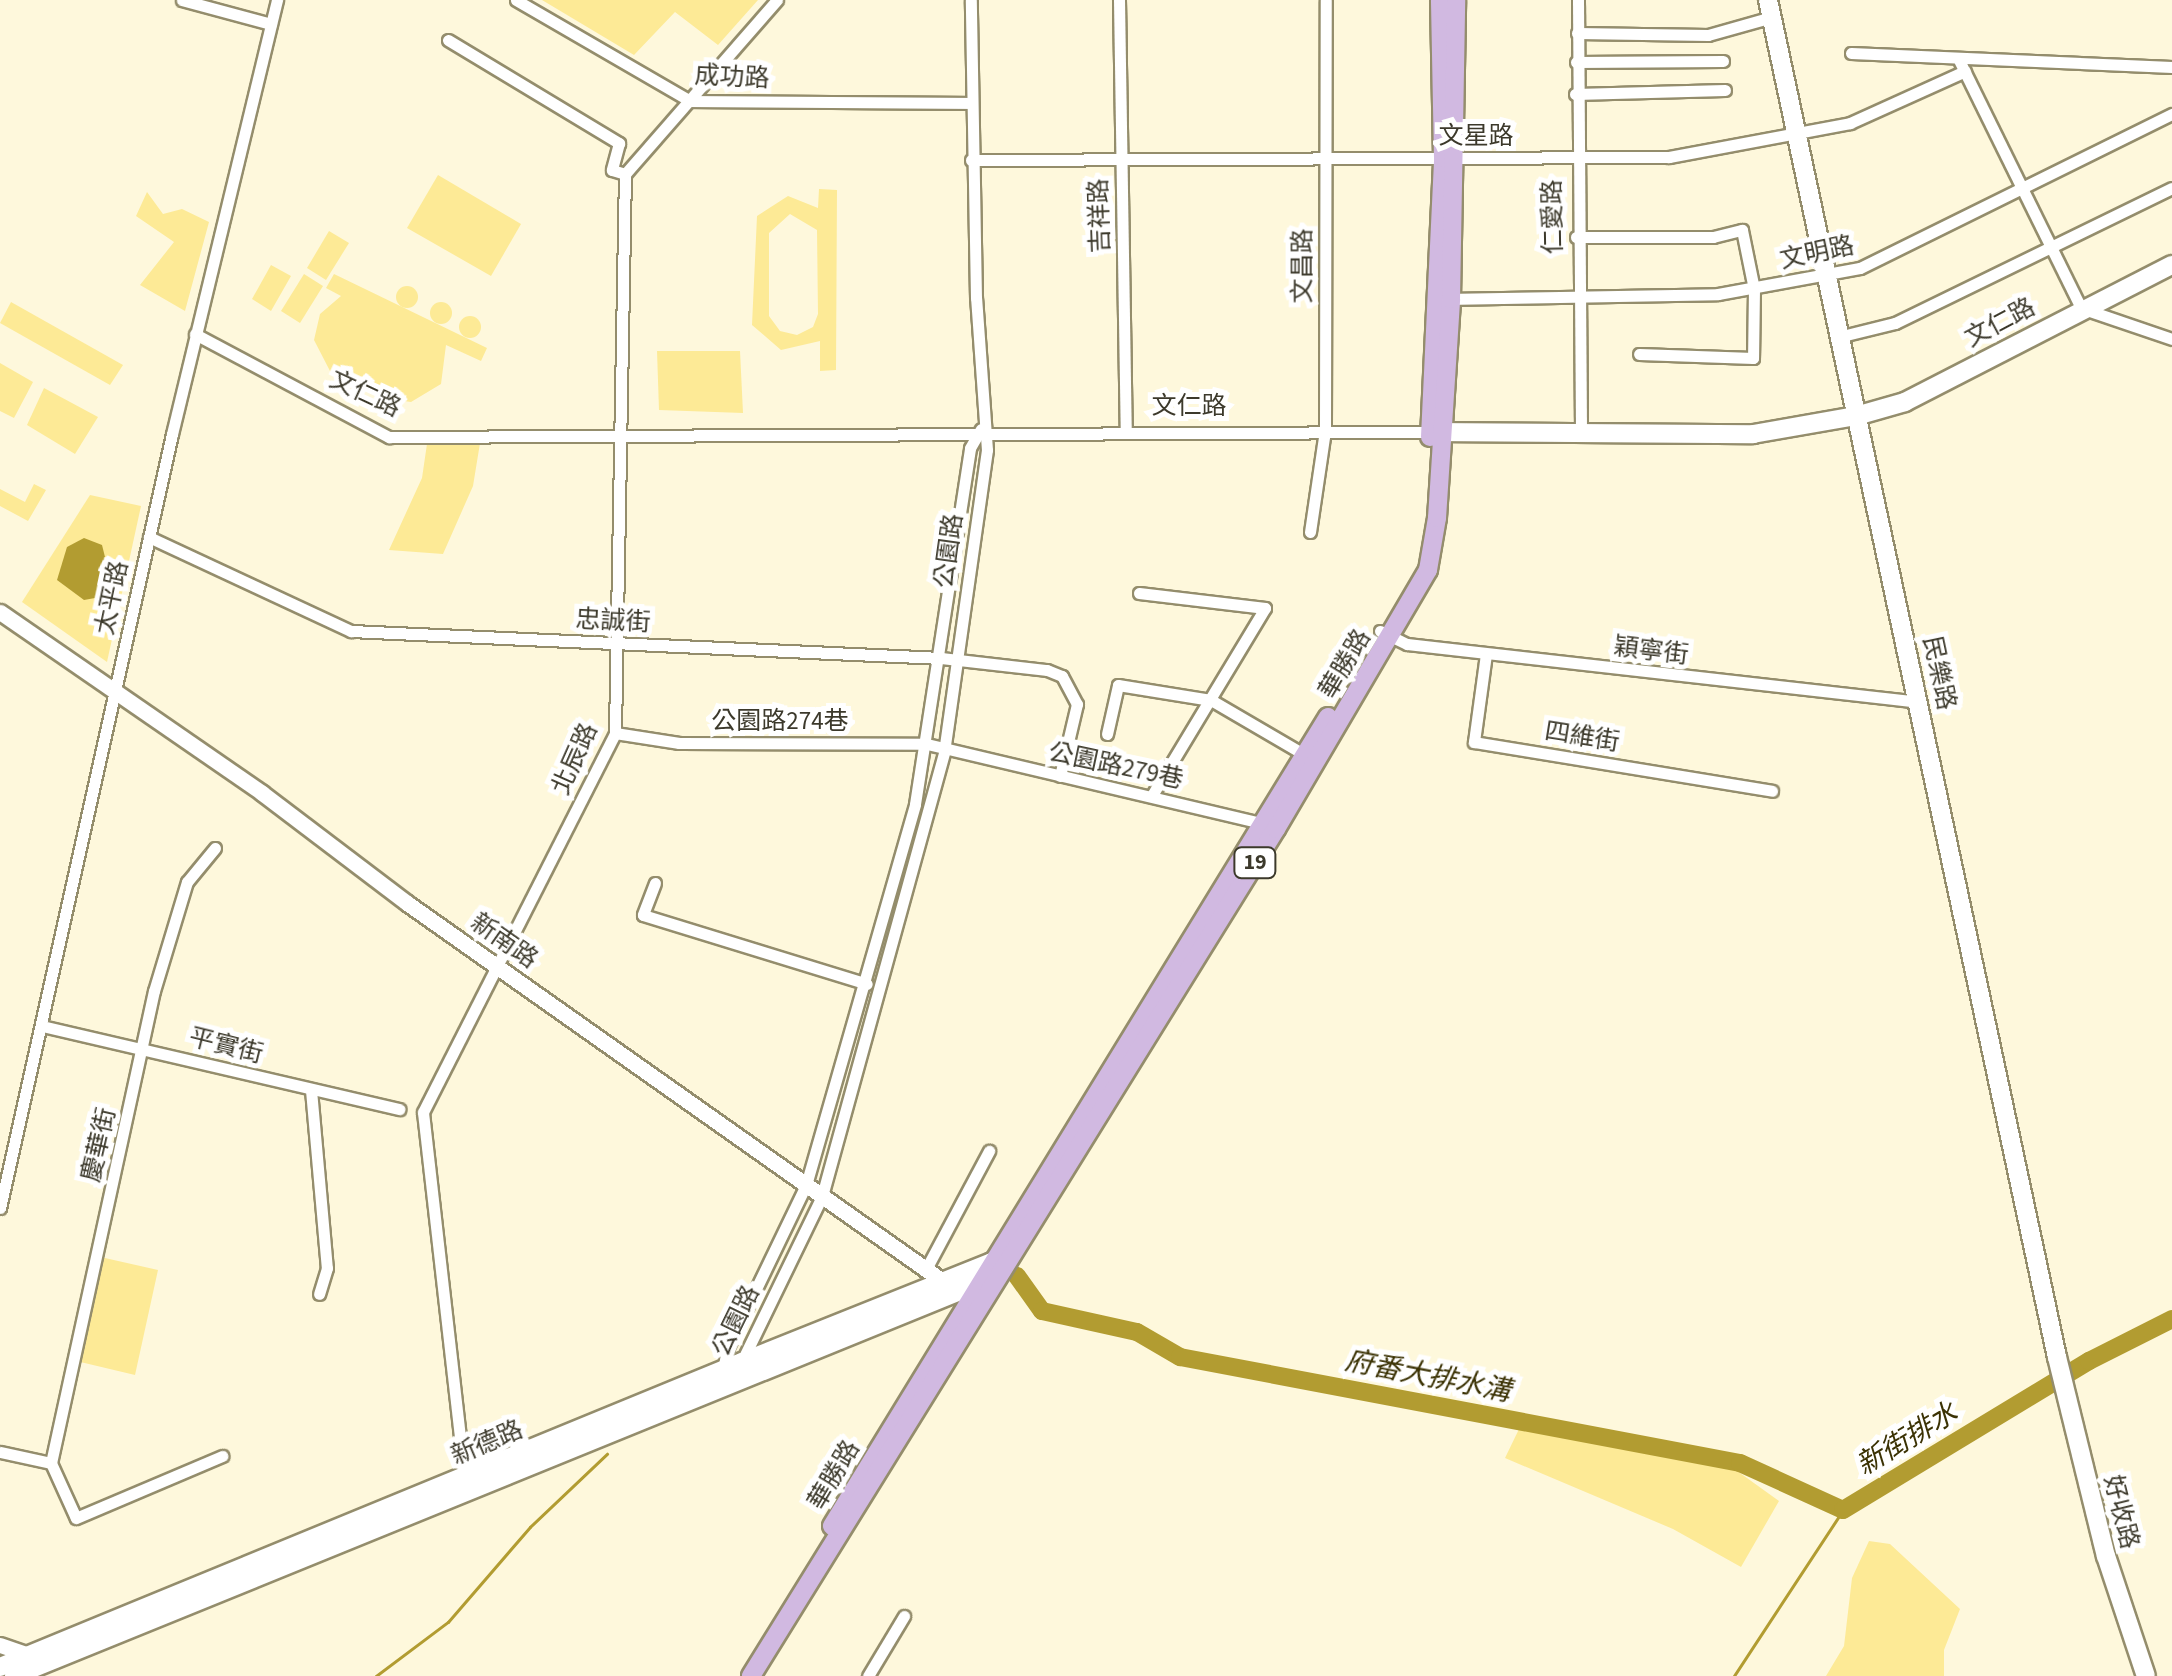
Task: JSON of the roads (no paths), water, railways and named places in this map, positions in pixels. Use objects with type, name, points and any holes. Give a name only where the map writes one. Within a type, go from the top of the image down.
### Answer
[{"type":"main road","name":"華勝路","points":[[1440,0],[1449,158]]},
{"type":"main road","name":"華勝路","points":[[998,1266],[1271,826],[1385,634],[1420,564],[1436,433],[1456,0]]},
{"type":"main road","name":"民樂路","points":[[1770,8],[2058,1357]]},
{"type":"main road","name":"文仁路","points":[[1436,433],[1752,434],[1856,416],[1905,402],[2081,308],[2172,266]]},
{"type":"main road","name":"華勝路","points":[[1271,826],[1305,755],[1385,634]]},
{"type":"main road","name":"19","points":[[967,1293],[998,1266]]},
{"type":"main road","name":"新德路","points":[[0,1666],[36,1659],[467,1487],[726,1377],[967,1293],[998,1266]]},
{"type":"main road","name":"華勝路","points":[[741,1676],[967,1293]]},
{"type":"main road","name":"華勝路","points":[[750,1676],[967,1293]]},
{"type":"main road","name":"新德路","points":[[726,1377],[742,1362],[967,1293]]},
{"type":"main road","name":"好收路","points":[[2058,1357],[2106,1556],[2146,1676]]},
{"type":"main road","name":"新德路","points":[[14,1676],[36,1659]]},
{"type":"street","points":[[182,0],[271,24]]},
{"type":"street","name":"太平路","points":[[0,1208],[195,334],[277,0]]},
{"type":"street","name":"成功路","points":[[516,0],[690,101],[972,102]]},
{"type":"street","points":[[448,40],[619,143],[612,170],[625,174],[777,0]]},
{"type":"street","name":"公園路","points":[[742,1362],[822,1196],[944,752],[987,450],[981,430],[971,0]]},
{"type":"street","name":"吉祥路","points":[[1119,0],[1126,431]]},
{"type":"street","name":"文昌路","points":[[1310,532],[1324,431],[1326,0]]},
{"type":"street","name":"仁愛路","points":[[1578,0],[1574,158],[1581,433]]},
{"type":"street","points":[[1577,33],[1708,35],[1770,8]]},
{"type":"street","points":[[1851,53],[1962,65],[2172,66]]},
{"type":"street","points":[[1576,62],[1723,60]]},
{"type":"street","points":[[1962,65],[2081,308],[2172,339]]},
{"type":"street","name":"文星路","points":[[972,160],[1669,157],[1850,124],[1962,65]]},
{"type":"street","points":[[1576,94],[1725,90]]},
{"type":"street","name":"文明路","points":[[1443,299],[1754,288],[1880,262],[2172,114]]},
{"type":"street","name":"北辰路","points":[[467,1487],[424,1112],[615,732],[625,174]]},
{"type":"street","points":[[1838,337],[1895,323],[2172,188]]},
{"type":"street","points":[[1576,238],[1714,237],[1742,230],[1754,288],[1753,358],[1639,354]]},
{"type":"street","name":"文仁路","points":[[195,334],[389,437],[981,430],[1436,433]]},
{"type":"street","name":"公園路","points":[[726,1377],[806,1185],[864,983],[927,744],[970,448],[981,430]]},
{"type":"street","name":"忠誠街","points":[[149,538],[351,631],[941,658],[1047,670],[1062,676],[1077,704],[1060,776]]},
{"type":"street","points":[[1138,593],[1265,608],[1152,795]]},
{"type":"street","name":"新南路","points":[[0,612],[114,695],[262,792],[496,966],[806,1185],[967,1293]]},
{"type":"street","name":"穎寧街","points":[[1385,634],[1486,654],[1920,702]]},
{"type":"street","name":"四維街","points":[[1486,654],[1474,742],[1772,791]]},
{"type":"street","points":[[1107,734],[1118,685],[1211,700],[1305,755]]},
{"type":"street","name":"公園路274巷","points":[[615,732],[680,743],[927,744],[944,752]]},
{"type":"street","name":"公園路279巷","points":[[944,752],[1152,795],[1271,826]]},
{"type":"street","name":"慶華街","points":[[51,1462],[140,1049],[187,882],[216,848]]},
{"type":"street","points":[[655,883],[643,915],[880,988]]},
{"type":"street","name":"平實街","points":[[42,1026],[399,1109]]},
{"type":"street","points":[[312,1090],[327,1268],[319,1294]]},
{"type":"street","points":[[926,1268],[989,1151]]},
{"type":"street","points":[[0,1452],[51,1462],[76,1518],[222,1456]]},
{"type":"street","points":[[868,1676],[904,1616]]},
{"type":"street","points":[[0,1645],[36,1659]]},
{"type":"waterway","name":"府番大排水溝","points":[[1017,1276],[1042,1311],[1137,1332],[1180,1357],[1740,1463],[1843,1510],[2089,1361],[2172,1319]]},
{"type":"waterway","points":[[376,1676],[448,1622],[530,1527],[607,1454]]},
{"type":"waterway","name":"新街排水","points":[[1734,1676],[1843,1510]]}]
